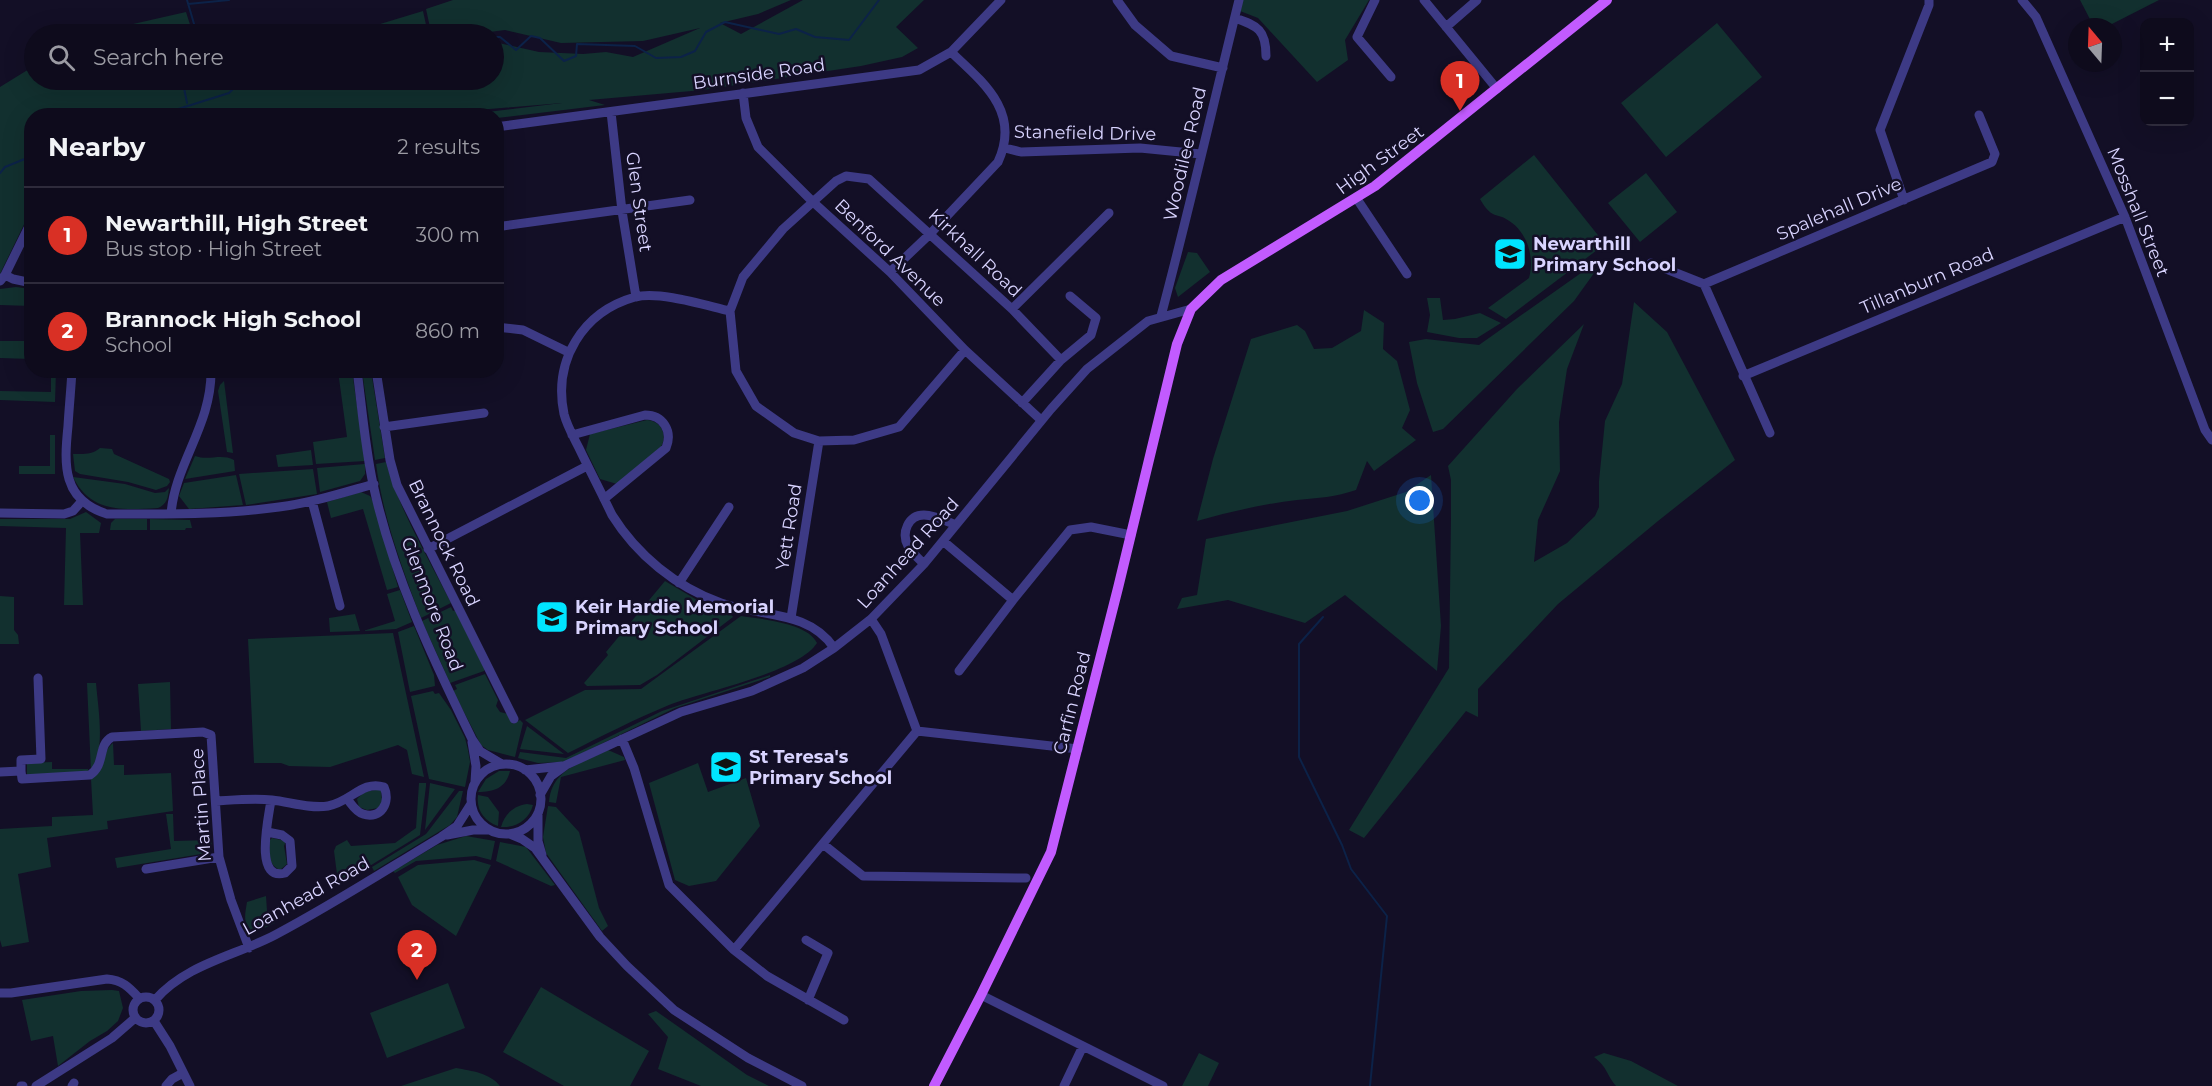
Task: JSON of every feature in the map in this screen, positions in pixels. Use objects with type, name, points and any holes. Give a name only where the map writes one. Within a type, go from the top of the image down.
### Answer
[{"type":"main road","name":"High Street","points":[[1191,309],[1221,280],[1358,199],[1421,151],[1607,0]]},
{"type":"main road","name":"Carfin Road","points":[[934,1086],[1051,852],[1178,344],[1191,309]]},
{"type":"street","name":"Burnside Road","points":[[504,126],[919,70],[951,52],[1001,0]]},
{"type":"street","points":[[1117,0],[1135,25],[1171,56],[1223,68]]},
{"type":"street","name":"Woodilee Road","points":[[1161,316],[1193,199],[1201,154],[1239,0]]},
{"type":"street","points":[[1375,0],[1357,37],[1391,77]]},
{"type":"street","points":[[1424,0],[1497,89]]},
{"type":"street","points":[[1446,27],[1477,0]]},
{"type":"street","points":[[1904,200],[1880,130],[1929,0]]},
{"type":"street","name":"Mosshall Street","points":[[2022,0],[2036,17],[2125,217],[2205,430],[2212,440]]},
{"type":"street","points":[[1235,18],[1254,24],[1266,40],[1266,56]]},
{"type":"street","points":[[890,272],[930,234],[998,162],[1005,148],[1003,112],[984,82],[951,52]]},
{"type":"street","name":"Benford Avenue","points":[[743,93],[746,118],[758,147],[812,201],[890,272],[965,350],[1041,420]]},
{"type":"street","name":"Glen Street","points":[[610,112],[636,297]]},
{"type":"street","name":"Spalehall Drive","points":[[1704,284],[1992,162],[1995,154],[1978,115]]},
{"type":"street","name":"Stanefield Drive","points":[[1005,148],[1021,152],[1140,148],[1201,154]]},
{"type":"street","name":"Kirkhall Road","points":[[730,311],[743,277],[783,229],[812,201],[836,181],[846,176],[869,179],[1012,309],[1061,360]]},
{"type":"street","points":[[1358,199],[1407,274]]},
{"type":"street","points":[[504,226],[690,200]]},
{"type":"street","points":[[1012,309],[1110,213]]},
{"type":"street","name":"Tillanburn Road","points":[[1743,376],[2125,217]]},
{"type":"street","points":[[24,236],[3,278],[24,282]]},
{"type":"street","points":[[1651,263],[1704,284],[1770,433]]},
{"type":"street","points":[[1022,403],[1061,360],[1091,335],[1096,318],[1070,296]]},
{"type":"street","points":[[834,648],[829,640],[812,627],[791,618],[723,604],[679,583],[657,567],[634,545],[621,529],[604,499],[564,415],[561,381],[568,352],[581,332],[602,312],[636,297],[660,297],[730,311],[736,371],[756,406],[794,433],[819,441],[854,440],[899,427],[965,350]]},
{"type":"street","name":"Loanhead Road","points":[[540,795],[551,776],[566,765],[681,712],[752,691],[803,668],[834,648],[872,619],[924,564],[1041,420],[1087,369],[1148,321],[1191,309]]},
{"type":"street","points":[[504,328],[524,330],[568,352]]},
{"type":"street","points":[[71,378],[66,473],[71,486],[82,501],[107,514],[200,514],[279,507],[312,501],[374,484]]},
{"type":"street","points":[[171,514],[172,494],[198,434],[206,408],[210,378]]},
{"type":"street","name":"Glenmore Road","points":[[358,378],[374,484],[397,567],[423,632],[472,739],[480,751],[502,764]]},
{"type":"street","name":"Brannock Road","points":[[377,378],[390,460],[397,485],[514,719]]},
{"type":"street","points":[[384,427],[484,413]]},
{"type":"street","points":[[572,435],[645,415],[657,417],[667,427],[669,436],[666,448],[604,499]]},
{"type":"street","name":"Yett Road","points":[[791,618],[819,441]]},
{"type":"street","points":[[428,549],[587,466]]},
{"type":"street","points":[[0,513],[64,514],[73,511],[82,501]]},
{"type":"street","points":[[312,501],[340,606]]},
{"type":"street","points":[[679,583],[729,507]]},
{"type":"street","points":[[924,564],[908,546],[905,535],[907,525],[914,517],[922,514],[931,515],[956,525]]},
{"type":"street","points":[[959,671],[1070,531],[1091,527],[1131,535]]},
{"type":"street","points":[[943,541],[1013,600]]},
{"type":"street","points":[[872,619],[881,634],[917,731]]},
{"type":"street","name":"Martin Place","points":[[38,678],[41,759],[21,760],[22,779],[90,776],[98,769],[105,744],[112,737],[208,733],[213,739],[219,857],[231,900],[249,948]]},
{"type":"street","points":[[917,731],[1078,749]]},
{"type":"street","points":[[734,950],[917,731]]},
{"type":"street","name":"Glenmore Road","points":[[472,739],[476,766],[475,782]]},
{"type":"street","points":[[622,739],[634,768],[669,885],[734,950],[767,976],[844,1020]]},
{"type":"street","points":[[538,813],[522,830],[510,834],[500,834],[489,830],[480,824],[471,804],[471,793],[475,782],[481,773],[502,764],[514,765],[525,770],[534,778],[540,795],[538,841],[544,861]]},
{"type":"street","name":"Loanhead Road","points":[[525,770],[566,765]]},
{"type":"street","name":"Martin Place","points":[[0,772],[21,771]]},
{"type":"street","points":[[216,801],[271,800],[320,807],[348,800]]},
{"type":"street","points":[[267,832],[282,835],[290,841],[292,866],[285,873],[275,874],[268,866],[264,846],[271,800]]},
{"type":"street","name":"Loanhead Road","points":[[156,1000],[170,985],[201,966],[249,948],[278,933],[441,837],[458,826],[471,804]]},
{"type":"street","name":"Loanhead Road","points":[[441,837],[473,830],[489,830]]},
{"type":"street","points":[[510,834],[527,842],[544,861],[600,937],[674,1010],[748,1058],[802,1086]]},
{"type":"street","points":[[823,844],[862,876],[1026,878]]},
{"type":"street","points":[[146,869],[219,857]]},
{"type":"street","points":[[806,940],[828,952],[808,1000]]},
{"type":"street","points":[[0,993],[107,979],[118,980],[127,985],[139,998]]},
{"type":"street","points":[[981,995],[1163,1086]]},
{"type":"street","points":[[147,996],[156,1000],[159,1009],[154,1021],[142,1023],[135,1018],[132,1010],[139,998],[147,996]]},
{"type":"street","points":[[36,1086],[112,1038],[135,1018]]},
{"type":"street","points":[[154,1021],[190,1086]]},
{"type":"street","points":[[1064,1086],[1083,1046]]},
{"type":"street","points":[[166,1086],[172,1079],[183,1073]]},
{"type":"green space","points":[[453,0],[791,0],[758,14],[720,23],[741,34],[803,0],[924,0],[896,27],[918,48],[902,57],[861,66],[703,90],[589,100],[605,105],[504,117],[504,110],[562,103],[502,108],[24,108],[24,224],[0,274],[0,87],[24,72],[24,90],[504,90],[504,44],[539,52],[583,54],[606,52],[633,57],[700,28],[643,41],[561,43],[504,30],[504,24],[429,24],[426,9]]},
{"type":"green space","points":[[1242,0],[1369,0],[1345,40],[1348,60],[1317,82],[1258,18],[1240,11]]},
{"type":"green space","points":[[2080,0],[2159,0],[2122,19],[2089,18]]},
{"type":"green space","points":[[423,11],[426,24],[380,24]]},
{"type":"green space","points":[[186,12],[190,24],[133,24]]},
{"type":"green space","points":[[1717,23],[1762,77],[1666,157],[1621,103]]},
{"type":"green space","points":[[1534,155],[1605,244],[1506,319],[1488,308],[1529,278],[1530,253],[1519,230],[1504,218],[1491,213],[1480,199]]},
{"type":"green space","points":[[1646,173],[1677,212],[1640,242],[1608,203]]},
{"type":"green space","points":[[1188,252],[1197,253],[1210,272],[1178,297],[1175,288]]},
{"type":"green space","points":[[1597,269],[1574,301],[1443,429],[1433,432],[1417,383],[1409,342],[1426,339],[1479,345],[1581,273]]},
{"type":"green space","points":[[24,288],[24,306],[0,305],[0,289]]},
{"type":"green space","points":[[1427,298],[1440,298],[1443,320],[1480,313],[1501,323],[1477,338],[1459,338],[1427,332],[1430,315]]},
{"type":"green space","points":[[1634,302],[1667,332],[1735,460],[1558,604],[1478,689],[1478,717],[1466,711],[1364,838],[1349,830],[1449,668],[1451,480],[1448,466],[1517,389],[1584,324],[1567,369],[1559,422],[1560,471],[1538,520],[1534,562],[1567,543],[1595,516],[1599,507],[1599,481],[1605,421],[1622,384]]},
{"type":"green space","points":[[1364,310],[1384,323],[1383,349],[1397,361],[1410,410],[1402,428],[1416,440],[1374,471],[1367,461],[1356,490],[1334,496],[1259,506],[1197,521],[1213,459],[1251,339],[1297,325],[1305,331],[1314,349],[1332,348],[1361,331]]},
{"type":"green space","points":[[0,341],[24,341],[24,359],[0,358]]},
{"type":"green space","points":[[51,378],[56,378],[55,402],[0,400],[0,391],[51,392]]},
{"type":"green space","points":[[339,378],[353,378],[365,461],[316,464],[313,442],[347,437]]},
{"type":"green space","points":[[363,378],[372,378],[385,458],[375,460]]},
{"type":"green space","points":[[224,381],[233,453],[227,452],[218,391]]},
{"type":"green space","points":[[647,420],[656,423],[662,429],[664,437],[661,447],[617,484],[600,479],[586,450],[590,434]]},
{"type":"green space","points":[[50,435],[55,435],[55,474],[19,474],[19,466],[50,466]]},
{"type":"green space","points":[[100,448],[112,449],[114,454],[169,479],[170,482],[167,486],[156,490],[75,471],[73,454],[91,453]]},
{"type":"green space","points":[[311,450],[313,465],[278,467],[276,455]]},
{"type":"green space","points":[[195,456],[229,458],[234,460],[235,471],[185,479]]},
{"type":"green space","points":[[386,462],[399,499],[451,603],[421,618],[400,561],[383,503],[376,464]]},
{"type":"green space","points":[[365,464],[365,474],[360,481],[320,492],[317,468]]},
{"type":"green space","points":[[313,469],[317,494],[246,505],[239,474]]},
{"type":"green space","points":[[236,475],[243,505],[189,509],[179,496],[184,483]]},
{"type":"green space","points":[[1431,475],[1441,626],[1437,671],[1345,595],[1305,623],[1228,600],[1177,609],[1182,598],[1197,595],[1206,539],[1347,511],[1406,492]]},
{"type":"green space","points":[[73,477],[125,484],[155,493],[165,492],[169,488],[168,495],[165,503],[158,508],[109,507],[89,497],[80,489]]},
{"type":"green space","points":[[361,492],[370,496],[373,501],[398,587],[387,590],[363,509],[331,518],[327,502]]},
{"type":"green space","points":[[86,512],[101,523],[99,533],[80,533],[83,605],[64,605],[66,528],[0,526],[0,519],[70,519]]},
{"type":"green space","points":[[115,519],[147,519],[147,530],[110,530],[111,523]]},
{"type":"green space","points":[[150,519],[190,520],[192,528],[150,530]]},
{"type":"green space","points":[[665,581],[697,600],[730,612],[733,617],[657,675],[640,685],[587,686],[584,683],[608,655],[606,652]]},
{"type":"green space","points":[[400,590],[412,622],[396,629],[363,631],[395,621],[387,594]]},
{"type":"green space","points":[[0,596],[14,597],[14,630],[18,635],[19,644],[0,644]]},
{"type":"green space","points":[[451,607],[453,611],[456,610],[485,669],[450,683],[422,621]]},
{"type":"green space","points":[[355,614],[360,631],[330,632],[329,618]]},
{"type":"green space","points":[[741,616],[794,626],[812,636],[817,643],[807,654],[771,672],[669,705],[568,753],[525,720],[585,690],[641,689]]},
{"type":"green space","points":[[414,626],[434,675],[435,686],[410,692],[398,632]]},
{"type":"green space","points":[[393,633],[424,777],[412,774],[407,750],[398,745],[330,767],[254,763],[248,639]]},
{"type":"green space","points":[[485,674],[498,700],[496,706],[500,712],[508,714],[513,724],[520,720],[523,723],[515,757],[488,750],[481,745],[453,691],[457,689],[455,685]]},
{"type":"green space","points":[[770,675],[770,677],[675,708],[564,762],[538,763],[518,758],[520,752],[566,758],[662,711]]},
{"type":"green space","points":[[170,682],[171,729],[141,731],[138,684]]},
{"type":"green space","points":[[87,683],[96,683],[100,728],[96,762],[91,771]]},
{"type":"green space","points":[[433,691],[435,694],[439,693],[451,710],[465,738],[470,762],[465,787],[429,779],[411,696]]},
{"type":"green space","points":[[527,726],[564,754],[520,749]]},
{"type":"green space","points":[[113,743],[114,765],[124,765],[124,775],[171,773],[173,811],[107,821],[108,829],[47,838],[51,867],[18,874],[29,942],[2,947],[0,940],[0,829],[52,826],[52,817],[93,815],[91,779],[100,770],[107,751]]},
{"type":"green space","points":[[608,750],[624,757],[625,760],[561,777],[556,803],[549,802],[551,791],[562,774]]},
{"type":"green space","points":[[52,762],[52,769],[88,769],[89,772],[27,776],[27,763]]},
{"type":"green space","points":[[698,763],[708,792],[746,778],[760,826],[716,881],[689,886],[675,880],[649,783]]},
{"type":"green space","points":[[499,771],[510,771],[502,785],[494,790],[478,792],[486,779]]},
{"type":"green space","points":[[419,783],[426,783],[420,835],[342,883],[338,882],[334,851],[336,846],[347,840],[351,846],[395,843],[416,828]]},
{"type":"green space","points":[[430,783],[455,789],[425,830]]},
{"type":"green space","points":[[381,789],[382,802],[378,808],[367,810],[359,807],[357,799],[364,792]]},
{"type":"green space","points":[[459,791],[463,791],[457,817],[450,825],[374,871],[372,867],[426,834]]},
{"type":"green space","points":[[478,795],[488,797],[499,812],[498,826],[482,814],[478,805]]},
{"type":"green space","points":[[527,804],[533,805],[525,819],[517,824],[501,827],[510,811]]},
{"type":"green space","points":[[548,806],[556,807],[579,832],[599,908],[608,926],[602,931],[546,853],[543,837]]},
{"type":"green space","points":[[166,814],[173,814],[174,841],[211,840],[212,847],[207,853],[117,868],[115,858],[171,849]]},
{"type":"green space","points":[[466,836],[495,841],[491,860],[476,856],[416,861],[395,873],[393,871],[437,845]]},
{"type":"green space","points":[[272,838],[286,841],[284,846],[287,864],[280,870],[273,865],[270,858],[269,849]]},
{"type":"green space","points":[[500,842],[526,847],[555,885],[551,886],[496,861]]},
{"type":"green space","points":[[474,860],[491,865],[456,936],[412,905],[398,877],[418,865]]},
{"type":"green space","points":[[266,896],[267,911],[274,911],[275,923],[254,933],[246,923],[247,902]]},
{"type":"green space","points":[[448,983],[465,1028],[387,1058],[370,1013]]},
{"type":"green space","points":[[541,987],[649,1051],[630,1086],[564,1086],[503,1052]]},
{"type":"green space","points":[[81,991],[119,991],[123,1008],[118,1021],[58,1066],[53,1036],[31,1041],[22,1000]]},
{"type":"green space","points":[[656,1011],[747,1075],[769,1086],[701,1086],[658,1069],[668,1037],[648,1014]]},
{"type":"green space","points":[[1199,1053],[1219,1063],[1208,1086],[1182,1086]]},
{"type":"green space","points":[[1604,1053],[1631,1061],[1678,1086],[1616,1086],[1602,1064],[1594,1057]]},
{"type":"green space","points":[[456,1068],[486,1075],[500,1086],[401,1086]]},
{"type":"waterway","points":[[187,0],[194,24]]},
{"type":"waterway","points":[[188,4],[229,0]]},
{"type":"waterway","points":[[504,40],[516,50],[531,36],[540,38],[564,61],[576,56],[577,44],[635,46],[656,58],[681,57],[695,51],[706,32],[725,22],[779,34],[796,29],[815,37],[849,40],[879,0]]},
{"type":"waterway","points":[[184,90],[187,103]]},
{"type":"waterway","points":[[181,108],[229,93],[232,90]]},
{"type":"waterway","points":[[0,173],[5,167],[24,159]]},
{"type":"waterway","points":[[1323,617],[1299,644],[1299,757],[1342,845],[1351,869],[1387,916],[1370,1086]]},
{"type":"place","name":"Newarthill, High Street","points":[[1460,111]]},
{"type":"place","name":"Newarthill Primary School","points":[[1510,254]]},
{"type":"place","name":"Keir Hardie Memorial Primary School","points":[[552,617]]},
{"type":"place","name":"St Teresa's Primary School","points":[[726,767]]},
{"type":"place","name":"Brannock High School","points":[[417,980]]}]
